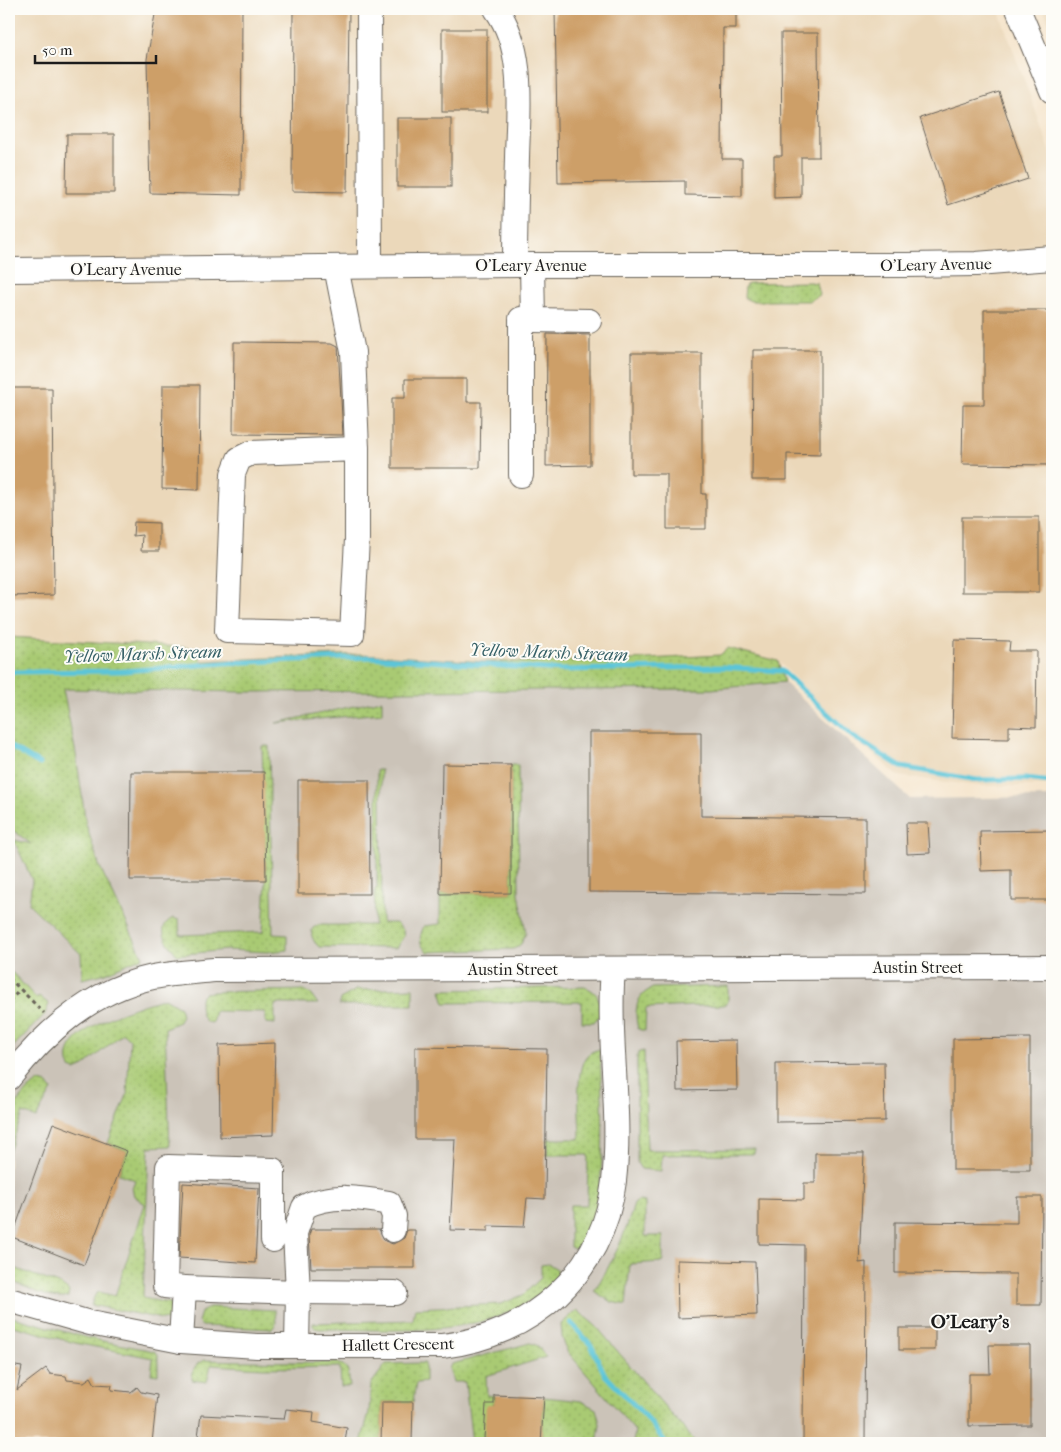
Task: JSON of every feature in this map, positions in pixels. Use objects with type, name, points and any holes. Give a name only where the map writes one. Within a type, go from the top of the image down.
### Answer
[{"type":"street","points":[[369,9],[370,266]]},
{"type":"street","points":[[496,9],[509,31],[516,65],[523,265],[533,320]]},
{"type":"street","points":[[1018,9],[1052,91]]},
{"type":"street","name":"O'Leary Avenue","points":[[9,270],[523,265],[917,265],[976,264],[1052,258]]},
{"type":"street","points":[[336,267],[353,352],[357,449],[358,539],[352,634],[227,631],[232,481],[239,459],[251,453],[357,449]]},
{"type":"street","points":[[521,475],[521,319],[589,321]]},
{"type":"street","name":"Austin Street","points":[[9,1078],[31,1050],[56,1026],[74,1013],[106,995],[151,978],[175,974],[214,970],[1052,967]]},
{"type":"street","name":"Hallett Crescent","points":[[9,1300],[82,1321],[181,1341],[298,1346],[442,1346],[467,1343],[495,1335],[521,1322],[541,1309],[566,1287],[592,1250],[610,1204],[614,1182],[614,1042],[611,994],[613,969]]},
{"type":"street","points":[[273,1240],[273,1170],[168,1167],[165,1286],[298,1292],[395,1293]]},
{"type":"street","points":[[298,1346],[295,1233],[304,1207],[316,1200],[333,1198],[364,1198],[388,1203],[394,1216],[393,1230]]},
{"type":"street","points":[[181,1341],[184,1288]]},
{"type":"path","points":[[9,978],[56,1026]]},
{"type":"path","points":[[9,1001],[20,990]]},
{"type":"shaded area","points":[[9,9],[998,9],[1052,156],[1052,786],[979,786],[898,776],[852,736],[778,661],[728,648],[720,655],[612,661],[486,662],[361,654],[201,661],[199,648],[9,637]]},
{"type":"shaded area","points":[[1043,9],[1052,9],[1052,30]]},
{"type":"shaded area","points":[[784,682],[910,799],[1052,797],[1052,1443],[9,1443],[9,789],[62,689],[246,692],[711,689]]},
{"type":"green space","points":[[749,283],[817,283],[820,295],[809,301],[751,301],[744,298],[745,286]]},
{"type":"green space","points":[[9,637],[199,648],[201,661],[361,654],[486,662],[612,661],[720,655],[728,648],[778,661],[784,682],[711,689],[246,692],[63,689],[76,754],[86,824],[99,865],[143,957],[103,974],[82,979],[81,954],[29,904],[32,880],[14,840],[31,844],[9,827]]},
{"type":"green space","points":[[382,700],[382,713],[276,723]]},
{"type":"green space","points":[[262,746],[269,746],[273,934],[287,935],[287,950],[267,952],[226,950],[177,955],[167,941],[164,931],[164,926],[173,918],[179,920],[180,935],[263,932],[266,880]]},
{"type":"green space","points":[[511,765],[518,765],[519,893],[526,933],[521,944],[514,949],[428,952],[421,943],[421,934],[424,926],[440,924],[440,894],[511,893]]},
{"type":"green space","points":[[377,770],[381,770],[382,923],[396,923],[403,930],[404,936],[396,948],[319,947],[312,936],[313,928],[318,925],[374,925],[375,889],[377,888]]},
{"type":"green space","points":[[9,969],[36,998],[39,996],[49,1004],[45,1014],[9,1051]]},
{"type":"green space","points":[[728,986],[728,1002],[724,1005],[646,1008],[645,1031],[638,1029],[637,1005],[642,995],[653,988]]},
{"type":"green space","points":[[585,987],[594,992],[599,1001],[600,1015],[594,1022],[582,1022],[582,1002],[445,1003],[441,990]]},
{"type":"green space","points":[[413,988],[413,1005],[339,1005],[340,999],[356,990]]},
{"type":"green space","points":[[303,990],[311,994],[318,1004],[275,1004],[275,1024],[266,1023],[265,1012],[215,1011],[212,1023],[206,1022],[201,1011],[200,998],[205,993]]},
{"type":"green space","points":[[165,998],[180,1007],[182,1015],[179,1022],[165,1028],[170,1146],[149,1147],[143,1298],[173,1304],[172,1319],[167,1320],[91,1305],[95,1295],[99,1292],[115,1296],[145,1204],[134,1196],[132,1188],[135,1180],[119,1174],[127,1151],[108,1143],[127,1095],[130,1040],[123,1033],[84,1066],[75,1070],[70,1068],[68,1054],[74,1042],[86,1031],[101,1022]]},
{"type":"green space","points":[[600,1049],[603,1124],[600,1184],[595,1211],[587,1233],[575,1249],[570,1247],[570,1205],[587,1205],[588,1155],[547,1155],[548,1139],[580,1139],[579,1087],[581,1068],[587,1056]]},
{"type":"green space","points":[[644,1051],[647,1150],[755,1149],[754,1154],[662,1155],[661,1171],[641,1169],[637,1163],[637,1057],[639,1052]]},
{"type":"green space","points":[[39,1082],[48,1084],[52,1090],[36,1118],[23,1113],[9,1152],[8,1128],[11,1114],[21,1098]]},
{"type":"green space","points":[[638,1201],[645,1202],[645,1236],[663,1236],[663,1262],[630,1264],[626,1305],[611,1302],[594,1291],[612,1260],[634,1204]]},
{"type":"green space","points":[[549,1264],[557,1269],[558,1274],[536,1296],[510,1312],[480,1322],[414,1330],[319,1329],[313,1326],[313,1323],[413,1320],[415,1308],[501,1304],[523,1295],[541,1278],[541,1265]]},
{"type":"green space","points":[[9,1266],[61,1285],[69,1291],[68,1297],[61,1298],[38,1293],[9,1280]]},
{"type":"green space","points":[[210,1307],[275,1310],[276,1324],[272,1329],[202,1326],[198,1322],[201,1312]]},
{"type":"green space","points":[[577,1310],[596,1326],[696,1443],[633,1443],[635,1431],[567,1351],[562,1337],[561,1324]]},
{"type":"green space","points":[[9,1316],[88,1338],[154,1351],[158,1354],[158,1375],[151,1374],[153,1358],[75,1343],[10,1325]]},
{"type":"green space","points":[[530,1343],[538,1346],[546,1357],[486,1376],[487,1396],[494,1395],[490,1443],[472,1443],[465,1382],[453,1382],[449,1368],[452,1364]]},
{"type":"green space","points":[[205,1360],[338,1363],[343,1365],[348,1371],[350,1387],[341,1387],[340,1367],[263,1368],[211,1365],[207,1382],[192,1380],[195,1367]]},
{"type":"green space","points":[[425,1363],[425,1382],[416,1383],[413,1402],[382,1402],[381,1443],[361,1443],[369,1412],[371,1384],[386,1364]]},
{"type":"green space","points":[[544,1397],[581,1401],[596,1409],[600,1424],[597,1443],[541,1443]]},
{"type":"building","points":[[156,9],[242,9],[241,195],[150,193],[147,59]]},
{"type":"building","points":[[293,9],[349,9],[347,192],[292,191]]},
{"type":"building","points":[[555,9],[736,9],[736,28],[723,28],[722,159],[742,159],[742,196],[685,195],[685,181],[558,183]]},
{"type":"building","points":[[442,29],[487,29],[487,112],[442,112]]},
{"type":"building","points":[[781,33],[818,33],[819,157],[801,157],[801,197],[774,198],[774,156],[782,156]]},
{"type":"building","points":[[999,92],[1028,179],[948,205],[920,118]]},
{"type":"building","points":[[397,118],[451,118],[451,187],[397,187]]},
{"type":"building","points":[[67,134],[114,134],[114,193],[66,193]]},
{"type":"building","points":[[984,310],[1052,310],[1052,465],[962,464],[963,405],[984,405]]},
{"type":"building","points":[[547,334],[590,335],[590,465],[546,466]]},
{"type":"building","points":[[234,342],[332,343],[338,346],[343,435],[233,434]]},
{"type":"building","points":[[753,350],[820,350],[820,455],[787,454],[787,480],[752,480]]},
{"type":"building","points":[[631,353],[702,353],[702,494],[706,494],[706,529],[667,529],[667,474],[631,474]]},
{"type":"building","points":[[405,379],[467,379],[467,402],[481,402],[480,468],[392,468],[392,398],[405,398]]},
{"type":"building","points":[[163,385],[200,385],[199,490],[162,489]]},
{"type":"building","points":[[9,388],[52,388],[54,595],[9,596]]},
{"type":"building","points":[[962,517],[1039,517],[1039,592],[962,592]]},
{"type":"building","points":[[134,522],[159,523],[159,551],[141,551],[142,535],[133,536]]},
{"type":"building","points":[[954,640],[1010,641],[1009,651],[1037,651],[1036,727],[1009,726],[1009,739],[952,738]]},
{"type":"building","points":[[589,732],[701,732],[701,816],[866,818],[866,894],[589,892]]},
{"type":"building","points":[[442,764],[511,765],[511,893],[440,894]]},
{"type":"building","points":[[131,772],[264,772],[266,880],[130,880]]},
{"type":"building","points":[[298,780],[369,780],[370,894],[298,894]]},
{"type":"building","points":[[906,823],[928,823],[930,853],[907,854]]},
{"type":"building","points":[[1052,830],[1052,900],[1011,900],[1011,870],[981,871],[980,831]]},
{"type":"building","points":[[1030,1038],[1030,1170],[953,1170],[953,1039]]},
{"type":"building","points":[[736,1040],[737,1090],[677,1091],[676,1041]]},
{"type":"building","points":[[275,1043],[273,1135],[220,1137],[219,1045]]},
{"type":"building","points":[[415,1047],[547,1049],[545,1199],[527,1198],[524,1227],[488,1226],[488,1231],[450,1230],[455,1139],[415,1139]]},
{"type":"building","points":[[884,1062],[885,1121],[776,1122],[776,1063]]},
{"type":"building","points":[[53,1123],[127,1151],[84,1265],[12,1237]]},
{"type":"building","points":[[815,1153],[864,1153],[859,1263],[866,1262],[865,1443],[803,1443],[804,1245],[759,1244],[759,1199],[804,1200],[804,1183],[815,1183]]},
{"type":"building","points":[[183,1183],[259,1188],[255,1263],[179,1258]]},
{"type":"building","points":[[1017,1197],[1042,1197],[1041,1305],[1016,1305],[1016,1274],[895,1273],[895,1222],[1017,1223]]},
{"type":"building","points":[[311,1229],[379,1229],[385,1241],[393,1244],[404,1238],[407,1230],[415,1230],[415,1268],[311,1268],[309,1235]]},
{"type":"building","points":[[677,1260],[755,1262],[757,1315],[678,1318]]},
{"type":"building","points":[[899,1328],[935,1328],[935,1350],[899,1350]]},
{"type":"building","points":[[989,1345],[1030,1345],[1030,1425],[969,1426],[969,1374],[990,1374]]},
{"type":"building","points":[[9,1365],[22,1367],[17,1390],[46,1368],[50,1374],[66,1376],[67,1380],[84,1382],[91,1377],[95,1384],[112,1385],[111,1390],[131,1392],[137,1387],[141,1392],[157,1395],[152,1443],[11,1443],[9,1441]]},
{"type":"building","points":[[494,1395],[544,1397],[541,1443],[490,1443],[490,1440],[484,1439],[486,1404],[494,1404]]},
{"type":"building","points":[[382,1402],[413,1402],[412,1443],[381,1443]]},
{"type":"building","points":[[286,1409],[314,1412],[313,1422],[347,1428],[345,1443],[197,1443],[201,1415],[284,1419]]},
{"type":"waterway","name":"Yellow Marsh Stream","points":[[9,672],[123,671],[224,663],[370,657],[561,670],[723,667],[782,671],[852,736],[901,767],[977,780],[1025,779],[1052,782]]},
{"type":"waterway","points":[[9,746],[40,764]]},
{"type":"waterway","points":[[571,1323],[591,1345],[605,1375],[646,1417],[666,1443]]},
{"type":"district","name":"O'Leary's","points":[[970,1321]]}]
